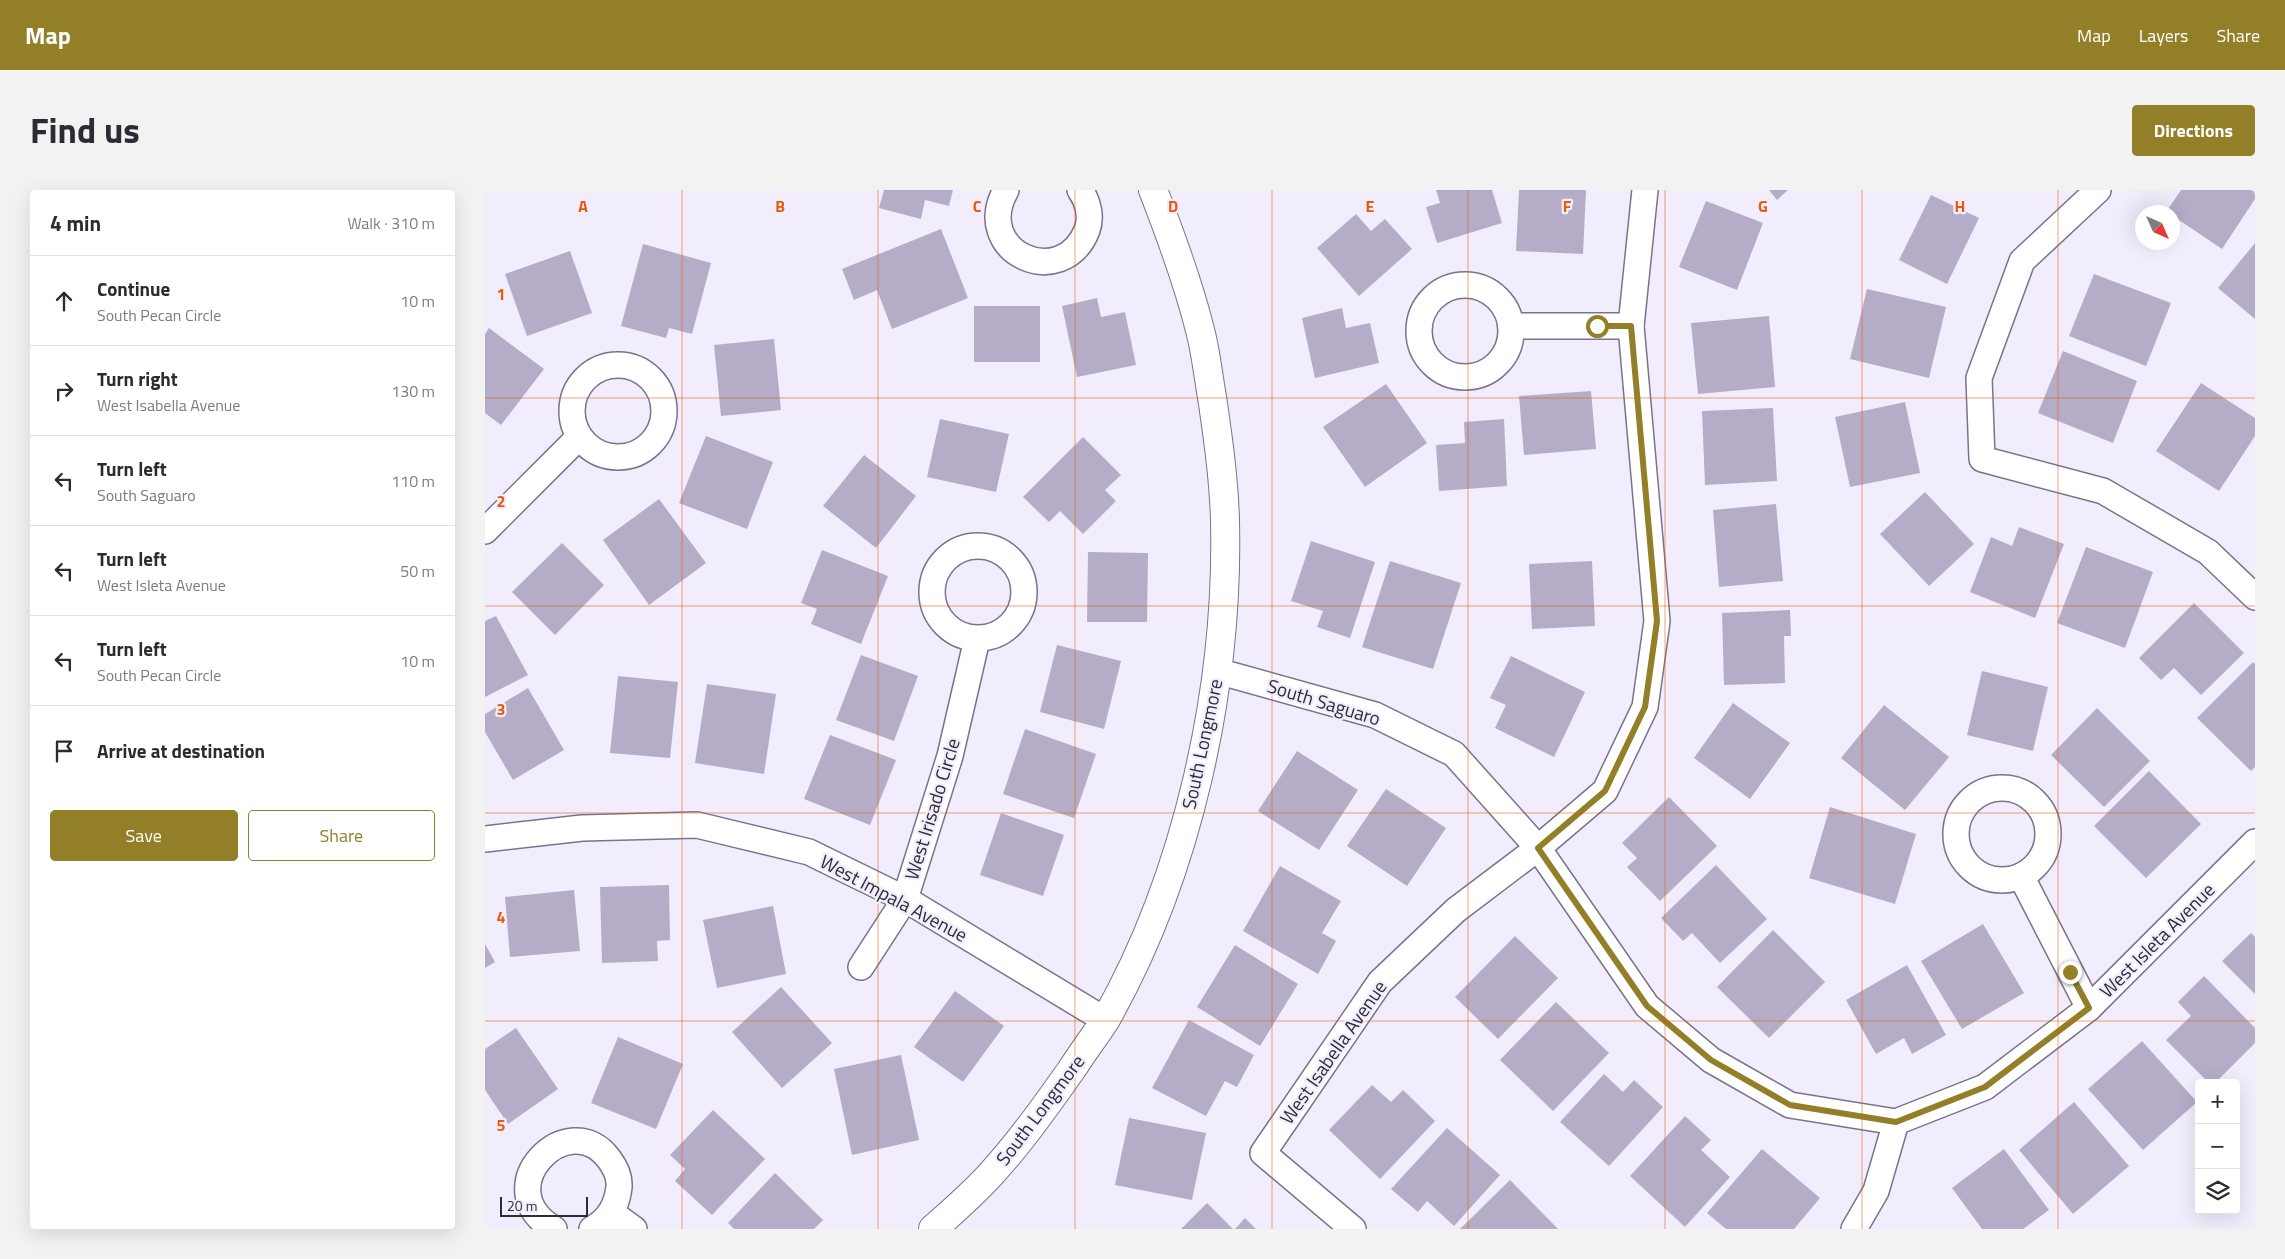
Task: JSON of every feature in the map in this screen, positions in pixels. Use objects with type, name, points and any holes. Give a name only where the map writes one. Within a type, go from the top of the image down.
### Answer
[{"type":"street","points":[[1006,190],[1000,200],[997,215],[999,229],[1005,242],[1015,253],[1027,259],[1041,262],[1056,260],[1070,254],[1081,242],[1088,227],[1088,192]]},
{"type":"street","name":"South Longmore","points":[[933,1229],[990,1176],[1023,1136],[1105,1020],[1157,908],[1185,827],[1217,671],[1224,586],[1225,520],[1216,426],[1201,332],[1178,256],[1153,190]]},
{"type":"street","name":"West Isabella Avenue","points":[[1353,1229],[1263,1153],[1380,982],[1457,910],[1538,848],[1605,791],[1645,707],[1657,621],[1631,326],[1645,190]]},
{"type":"street","points":[[2098,190],[2022,261],[1979,378],[1982,459],[2103,491],[2209,552],[2255,597]]},
{"type":"street","points":[[1511,326],[1631,326]]},
{"type":"street","points":[[485,531],[579,437]]},
{"type":"street","name":"West Irisado Circle","points":[[861,968],[905,899],[950,756],[977,638]]},
{"type":"street","name":"South Saguaro","points":[[1217,671],[1375,715],[1455,754],[1538,848],[1647,1006],[1711,1060],[1790,1105],[1896,1122]]},
{"type":"street","name":"West Impala Avenue","points":[[485,839],[582,828],[697,825],[809,852],[905,899],[1105,1020]]},
{"type":"street","name":"West Isleta Avenue","points":[[1896,1122],[1985,1087],[2089,1008],[2255,842]]},
{"type":"street","points":[[2021,876],[2089,1008]]},
{"type":"street","points":[[1854,1229],[1876,1191],[1896,1122]]},
{"type":"street","points":[[554,1229],[545,1224],[535,1213],[529,1200],[527,1186],[530,1172],[537,1159],[548,1149],[561,1143],[577,1141],[592,1145],[606,1154],[615,1167],[619,1183],[618,1199],[611,1213],[600,1225],[592,1229]]},
{"type":"street","points":[[611,1213],[634,1229]]},
{"type":"building","points":[[884,190],[953,190],[949,206],[925,200],[921,219],[879,208]]},
{"type":"building","points":[[1436,190],[1492,190],[1502,223],[1437,243],[1426,207],[1440,203]]},
{"type":"building","points":[[1519,190],[1586,190],[1583,254],[1516,251]]},
{"type":"building","points":[[1769,190],[1788,190],[1777,200]]},
{"type":"building","points":[[2181,190],[2255,190],[2255,199],[2222,249],[2180,221],[2180,205],[2171,205]]},
{"type":"building","points":[[1931,195],[1979,218],[1947,284],[1899,260]]},
{"type":"building","points":[[1706,201],[1763,223],[1737,290],[1679,267]]},
{"type":"building","points":[[1356,214],[1371,231],[1385,219],[1412,249],[1359,296],[1317,248]]},
{"type":"building","points":[[941,229],[968,298],[892,329],[877,290],[854,300],[842,269]]},
{"type":"building","points":[[2255,243],[2255,319],[2218,288]]},
{"type":"building","points":[[643,244],[711,263],[692,334],[669,328],[666,338],[621,326]]},
{"type":"building","points":[[570,251],[592,313],[527,336],[505,274]]},
{"type":"building","points":[[2094,274],[2171,303],[2146,366],[2069,336]]},
{"type":"building","points":[[1867,289],[1946,307],[1929,378],[1850,359]]},
{"type":"building","points":[[1097,298],[1101,317],[1125,312],[1136,365],[1077,377],[1062,306]]},
{"type":"building","points":[[974,306],[1040,306],[1040,362],[974,362]]},
{"type":"building","points":[[1342,308],[1346,328],[1370,323],[1379,363],[1315,378],[1302,318]]},
{"type":"building","points":[[1769,316],[1775,387],[1698,394],[1691,323]]},
{"type":"building","points":[[489,328],[544,369],[501,425],[485,413],[485,334]]},
{"type":"building","points":[[774,339],[781,410],[721,416],[714,345]]},
{"type":"building","points":[[2063,351],[2137,381],[2113,443],[2038,413]]},
{"type":"building","points":[[2201,383],[2255,418],[2255,436],[2219,491],[2156,451]]},
{"type":"building","points":[[1386,384],[1427,443],[1365,487],[1323,427]]},
{"type":"building","points":[[1591,391],[1596,449],[1524,455],[1519,396]]},
{"type":"building","points":[[1905,402],[1920,473],[1850,487],[1835,417]]},
{"type":"building","points":[[1773,408],[1777,481],[1705,485],[1702,411]]},
{"type":"building","points":[[940,419],[1009,434],[996,492],[927,477]]},
{"type":"building","points":[[1504,419],[1507,486],[1439,491],[1436,445],[1465,443],[1464,422]]},
{"type":"building","points":[[706,436],[773,462],[747,529],[679,503]]},
{"type":"building","points":[[1083,437],[1121,475],[1105,490],[1116,501],[1083,534],[1060,511],[1049,522],[1023,497]]},
{"type":"building","points":[[864,455],[916,496],[876,548],[823,506]]},
{"type":"building","points":[[1925,492],[1974,544],[1929,586],[1880,534]]},
{"type":"building","points":[[659,499],[706,563],[649,605],[603,540]]},
{"type":"building","points":[[1776,504],[1783,581],[1719,587],[1713,510]]},
{"type":"building","points":[[2019,527],[2064,544],[2035,618],[1970,592],[1991,537],[2012,546]]},
{"type":"building","points":[[1311,541],[1375,562],[1350,638],[1317,627],[1323,611],[1291,601]]},
{"type":"building","points":[[562,543],[604,585],[555,635],[512,592]]},
{"type":"building","points":[[2086,547],[2153,572],[2125,648],[2057,623]]},
{"type":"building","points":[[822,550],[888,576],[861,644],[811,624],[817,609],[801,603]]},
{"type":"building","points":[[1088,552],[1148,553],[1147,622],[1087,622]]},
{"type":"building","points":[[1390,561],[1461,583],[1433,669],[1362,647]]},
{"type":"building","points":[[1592,561],[1595,626],[1532,629],[1529,564]]},
{"type":"building","points":[[2194,603],[2244,653],[2201,695],[2174,668],[2161,680],[2139,658]]},
{"type":"building","points":[[1790,610],[1791,636],[1784,636],[1785,683],[1724,685],[1722,613]]},
{"type":"building","points":[[496,616],[528,675],[485,697],[485,621]]},
{"type":"building","points":[[1057,645],[1121,661],[1104,729],[1040,712]]},
{"type":"building","points":[[861,655],[918,676],[894,741],[836,720]]},
{"type":"building","points":[[1511,656],[1585,692],[1554,757],[1495,728],[1506,705],[1490,698]]},
{"type":"building","points":[[2253,662],[2255,664],[2255,767],[2251,771],[2197,718]]},
{"type":"building","points":[[1982,671],[2048,687],[2033,751],[1967,735]]},
{"type":"building","points":[[618,676],[678,682],[670,758],[610,753]]},
{"type":"building","points":[[707,684],[776,694],[764,774],[695,763]]},
{"type":"building","points":[[528,688],[564,750],[513,780],[485,732],[485,714]]},
{"type":"building","points":[[1733,703],[1790,743],[1750,799],[1694,758]]},
{"type":"building","points":[[1884,705],[1949,757],[1905,810],[1841,758]]},
{"type":"building","points":[[2097,708],[2150,761],[2104,807],[2051,755]]},
{"type":"building","points":[[1025,729],[1096,754],[1074,818],[1003,794]]},
{"type":"building","points":[[830,735],[896,760],[870,825],[804,799]]},
{"type":"building","points":[[1297,751],[1358,790],[1319,850],[1258,811]]},
{"type":"building","points":[[2149,771],[2201,824],[2146,878],[2094,826]]},
{"type":"building","points":[[1386,789],[1446,828],[1407,886],[1347,846]]},
{"type":"building","points":[[1669,797],[1717,846],[1660,901],[1627,867],[1637,858],[1622,843]]},
{"type":"building","points":[[1830,807],[1916,834],[1895,904],[1809,878]]},
{"type":"building","points":[[1001,813],[1064,835],[1043,896],[980,875]]},
{"type":"building","points":[[1716,865],[1767,919],[1720,963],[1692,933],[1683,941],[1661,918]]},
{"type":"building","points":[[1280,866],[1341,901],[1322,933],[1336,941],[1318,974],[1243,931]]},
{"type":"building","points":[[669,885],[670,940],[657,941],[658,961],[602,963],[600,887]]},
{"type":"building","points":[[574,890],[580,951],[510,957],[505,897]]},
{"type":"building","points":[[773,906],[786,974],[717,988],[703,920]]},
{"type":"building","points":[[1983,924],[2024,993],[1962,1029],[1921,961]]},
{"type":"building","points":[[1773,930],[1825,982],[1769,1038],[1717,987]]},
{"type":"building","points":[[2251,933],[2255,937],[2255,994],[2222,961]]},
{"type":"building","points":[[1515,936],[1558,978],[1498,1039],[1455,997]]},
{"type":"building","points":[[485,944],[495,962],[485,968]]},
{"type":"building","points":[[1235,945],[1298,984],[1260,1046],[1197,1007]]},
{"type":"building","points":[[1907,965],[1946,1035],[1912,1054],[1904,1038],[1876,1054],[1846,1000]]},
{"type":"building","points":[[2204,976],[2255,1028],[2255,1043],[2219,1079],[2205,1079],[2166,1040],[2191,1016],[2178,1002]]},
{"type":"building","points":[[781,987],[832,1043],[782,1088],[732,1032]]},
{"type":"building","points":[[955,991],[1004,1026],[963,1082],[914,1047]]},
{"type":"building","points":[[1556,1002],[1609,1053],[1553,1111],[1500,1060]]},
{"type":"building","points":[[1189,1020],[1254,1055],[1237,1087],[1225,1081],[1206,1116],[1152,1088]]},
{"type":"building","points":[[516,1028],[558,1089],[508,1124],[485,1090],[485,1049]]},
{"type":"building","points":[[618,1037],[683,1064],[656,1129],[591,1103]]},
{"type":"building","points":[[2142,1041],[2195,1100],[2195,1104],[2143,1150],[2088,1089]]},
{"type":"building","points":[[901,1055],[919,1140],[852,1155],[834,1069]]},
{"type":"building","points":[[1604,1074],[1623,1092],[1634,1080],[1663,1107],[1609,1166],[1560,1122]]},
{"type":"building","points":[[1372,1085],[1391,1102],[1403,1090],[1435,1121],[1380,1179],[1329,1130]]},
{"type":"building","points":[[2074,1102],[2129,1166],[2073,1214],[2019,1150]]},
{"type":"building","points":[[713,1110],[765,1159],[712,1215],[675,1181],[685,1169],[670,1155]]},
{"type":"building","points":[[1685,1116],[1711,1140],[1701,1150],[1730,1177],[1685,1227],[1630,1176]]},
{"type":"building","points":[[1129,1118],[1206,1133],[1192,1200],[1115,1185]]},
{"type":"building","points":[[1447,1128],[1500,1175],[1454,1226],[1427,1201],[1418,1212],[1391,1189]]},
{"type":"building","points":[[1762,1149],[1820,1198],[1794,1229],[1726,1229],[1707,1213]]},
{"type":"building","points":[[2004,1149],[2049,1210],[2023,1229],[1982,1229],[1952,1188]]},
{"type":"building","points":[[775,1173],[823,1220],[814,1229],[734,1229],[728,1223]]},
{"type":"building","points":[[1510,1180],[1558,1229],[1460,1229]]},
{"type":"building","points":[[1207,1203],[1233,1229],[1181,1229]]},
{"type":"building","points":[[1245,1218],[1256,1229],[1235,1229]]},
{"type":"route","points":[[1597,326],[1631,326],[1657,621],[1645,707],[1605,791],[1538,848],[1587,922],[1647,1006],[1711,1060],[1790,1105],[1896,1122],[1985,1087],[2089,1008],[2070,972]]}]
